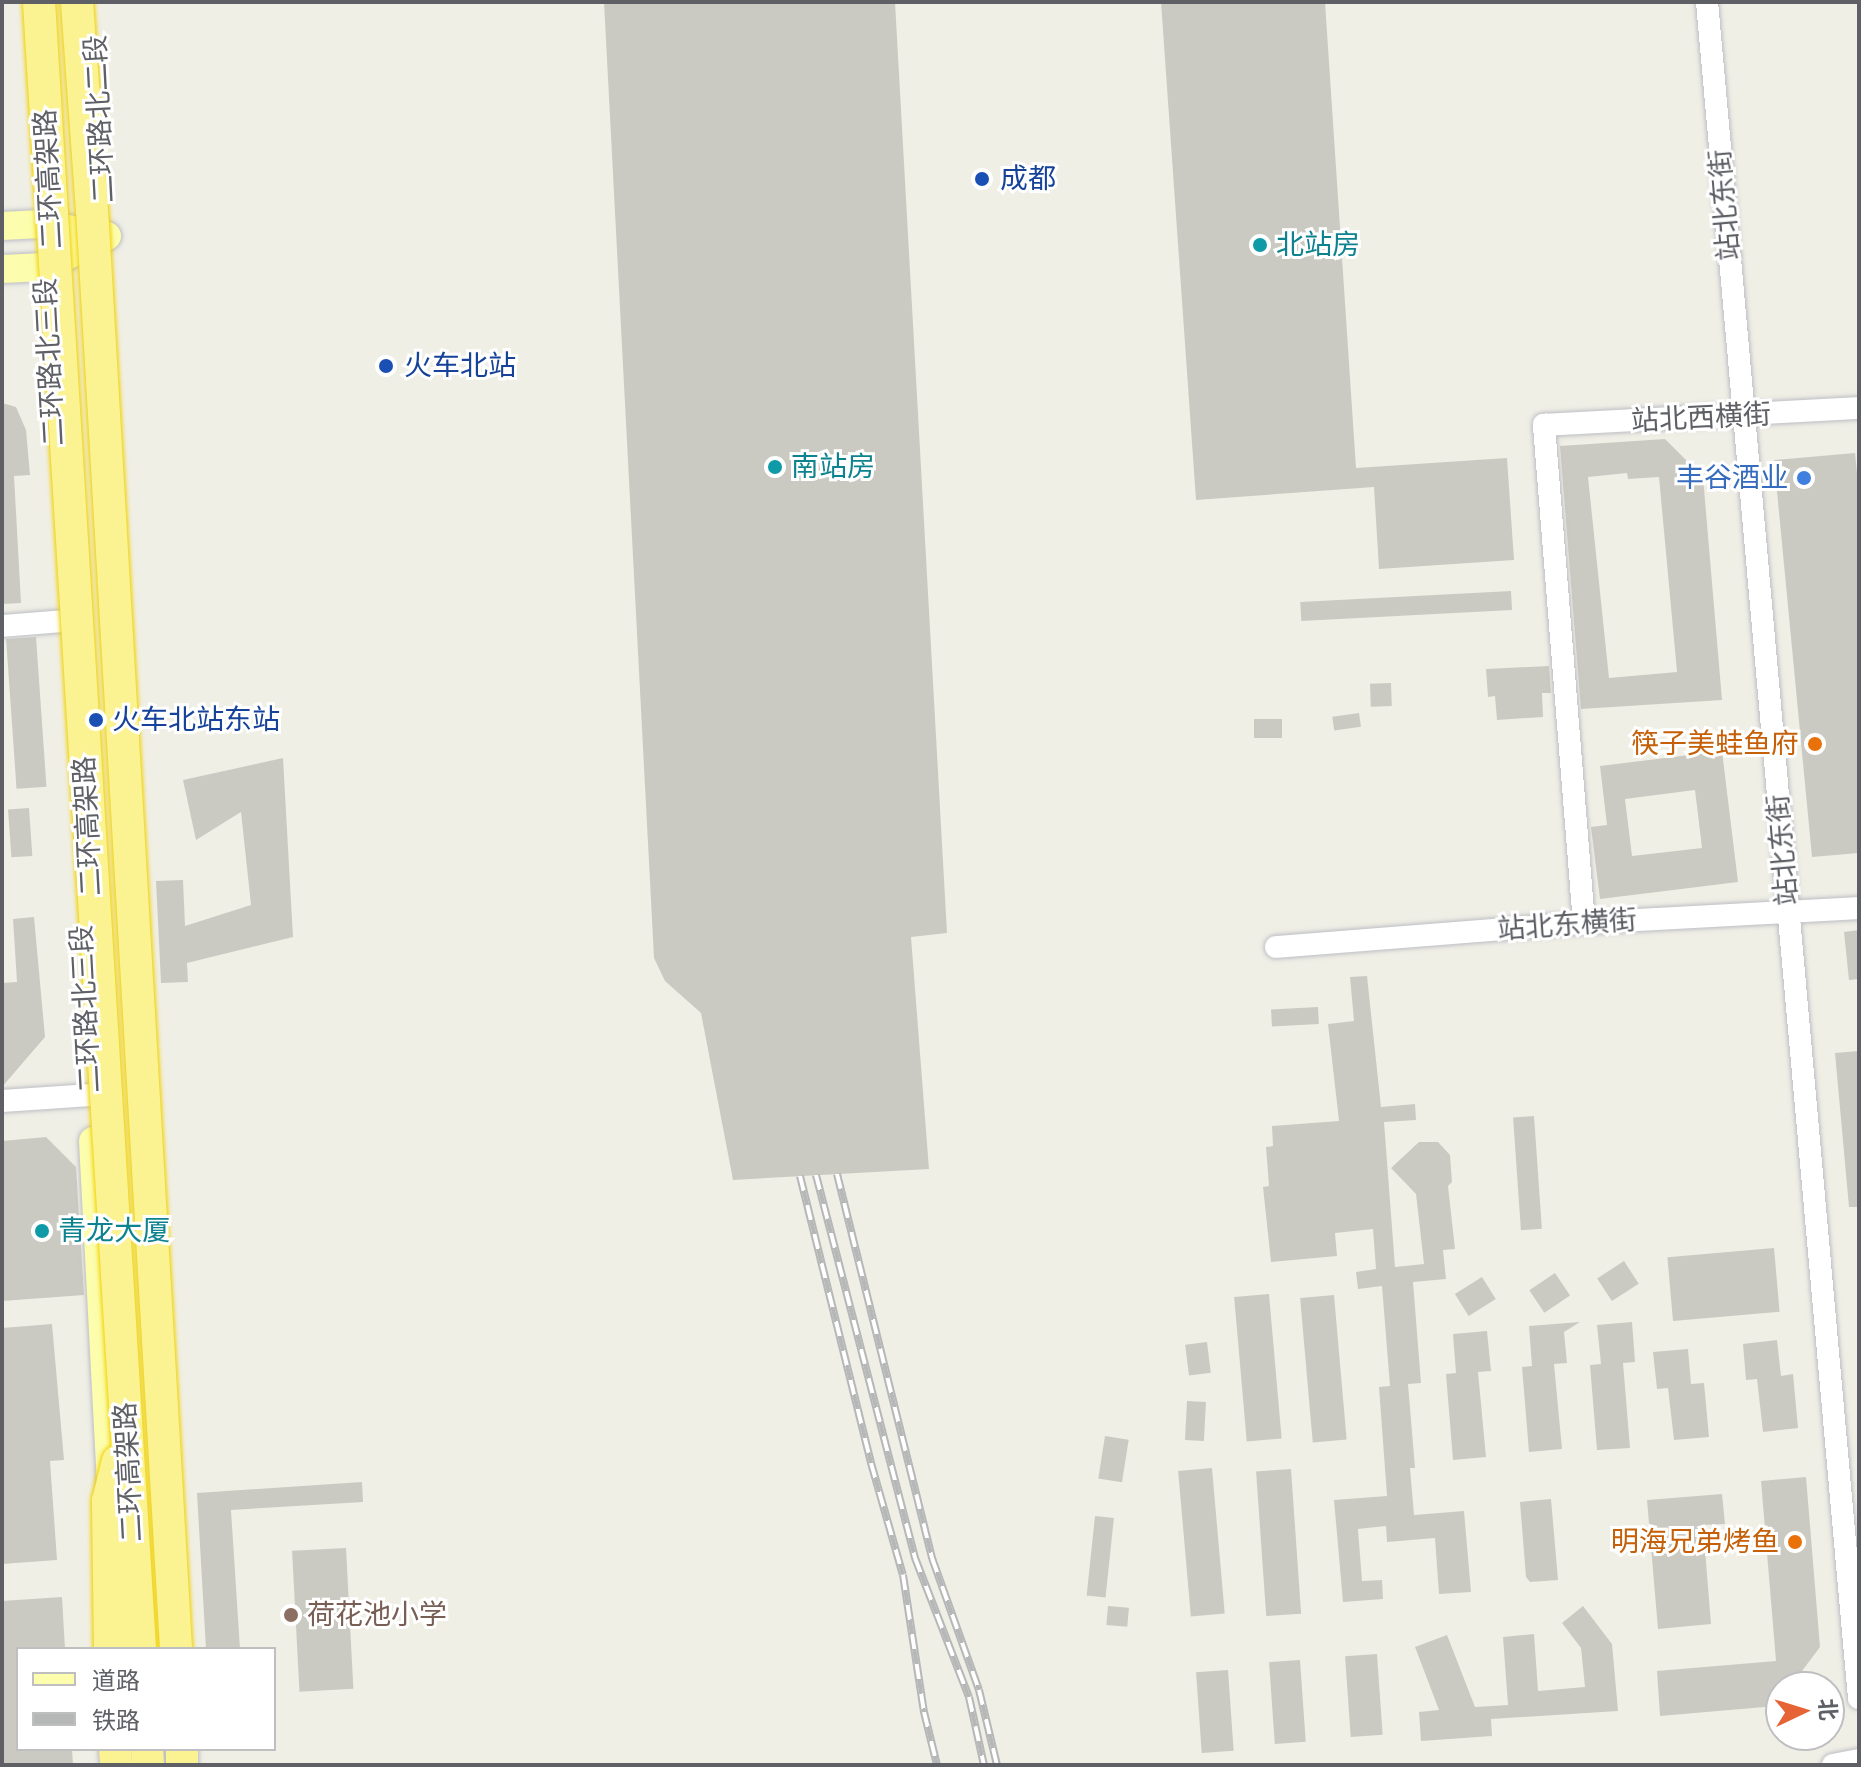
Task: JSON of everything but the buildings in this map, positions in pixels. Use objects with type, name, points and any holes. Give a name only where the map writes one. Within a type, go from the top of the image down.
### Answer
[{"type":"highway","name":"二环高架路","points":[[39,2],[140,1647]]},
{"type":"highway","name":"二环高架路","points":[[77,2],[94,242],[176,1647]]},
{"type":"highway","points":[[110,1647],[108,1501],[126,1431]]},
{"type":"main road","points":[[27,2],[41,224]]},
{"type":"main road","name":"二环路北二段","points":[[93,2],[107,236]]},
{"type":"main road","points":[[2,226],[41,224],[107,236]]},
{"type":"main road","name":"二环路北三段","points":[[41,224],[122,1647]]},
{"type":"main road","points":[[2,269],[44,267],[107,236]]},
{"type":"main road","points":[[107,236],[187,1647]]},
{"type":"street","name":"站北东街","points":[[1707,2],[1859,1698]]},
{"type":"street","name":"站北西横街","points":[[1584,923],[1544,425],[1744,417],[1859,408]]},
{"type":"street","points":[[2,626],[64,621]]},
{"type":"street","name":"站北东横街","points":[[1276,947],[1584,923],[1859,908]]},
{"type":"street","points":[[2,1101],[91,1095]]},
{"type":"street","points":[[1833,1765],[1859,1760]]},
{"type":"railway","points":[[837,1174],[932,1558],[979,1690],[997,1765]]},
{"type":"railway","points":[[816,1175],[915,1558],[969,1697],[984,1765]]},
{"type":"railway","points":[[800,1176],[871,1463],[903,1575],[924,1712],[937,1765]]},
{"type":"place","name":"成都","points":[[982,179]]},
{"type":"place","name":"北站房","points":[[1260,245]]},
{"type":"place","name":"火车北站","points":[[386,366]]},
{"type":"place","name":"南站房","points":[[775,467]]},
{"type":"place","name":"丰谷酒业","points":[[1804,478]]},
{"type":"place","name":"火车北站东站","points":[[96,720]]},
{"type":"place","name":"筷子美蛙鱼府","points":[[1815,744]]},
{"type":"place","name":"青龙大厦","points":[[42,1231]]},
{"type":"place","name":"明海兄弟烤鱼","points":[[1795,1542]]},
{"type":"place","name":"荷花池小学","points":[[291,1615]]}]
